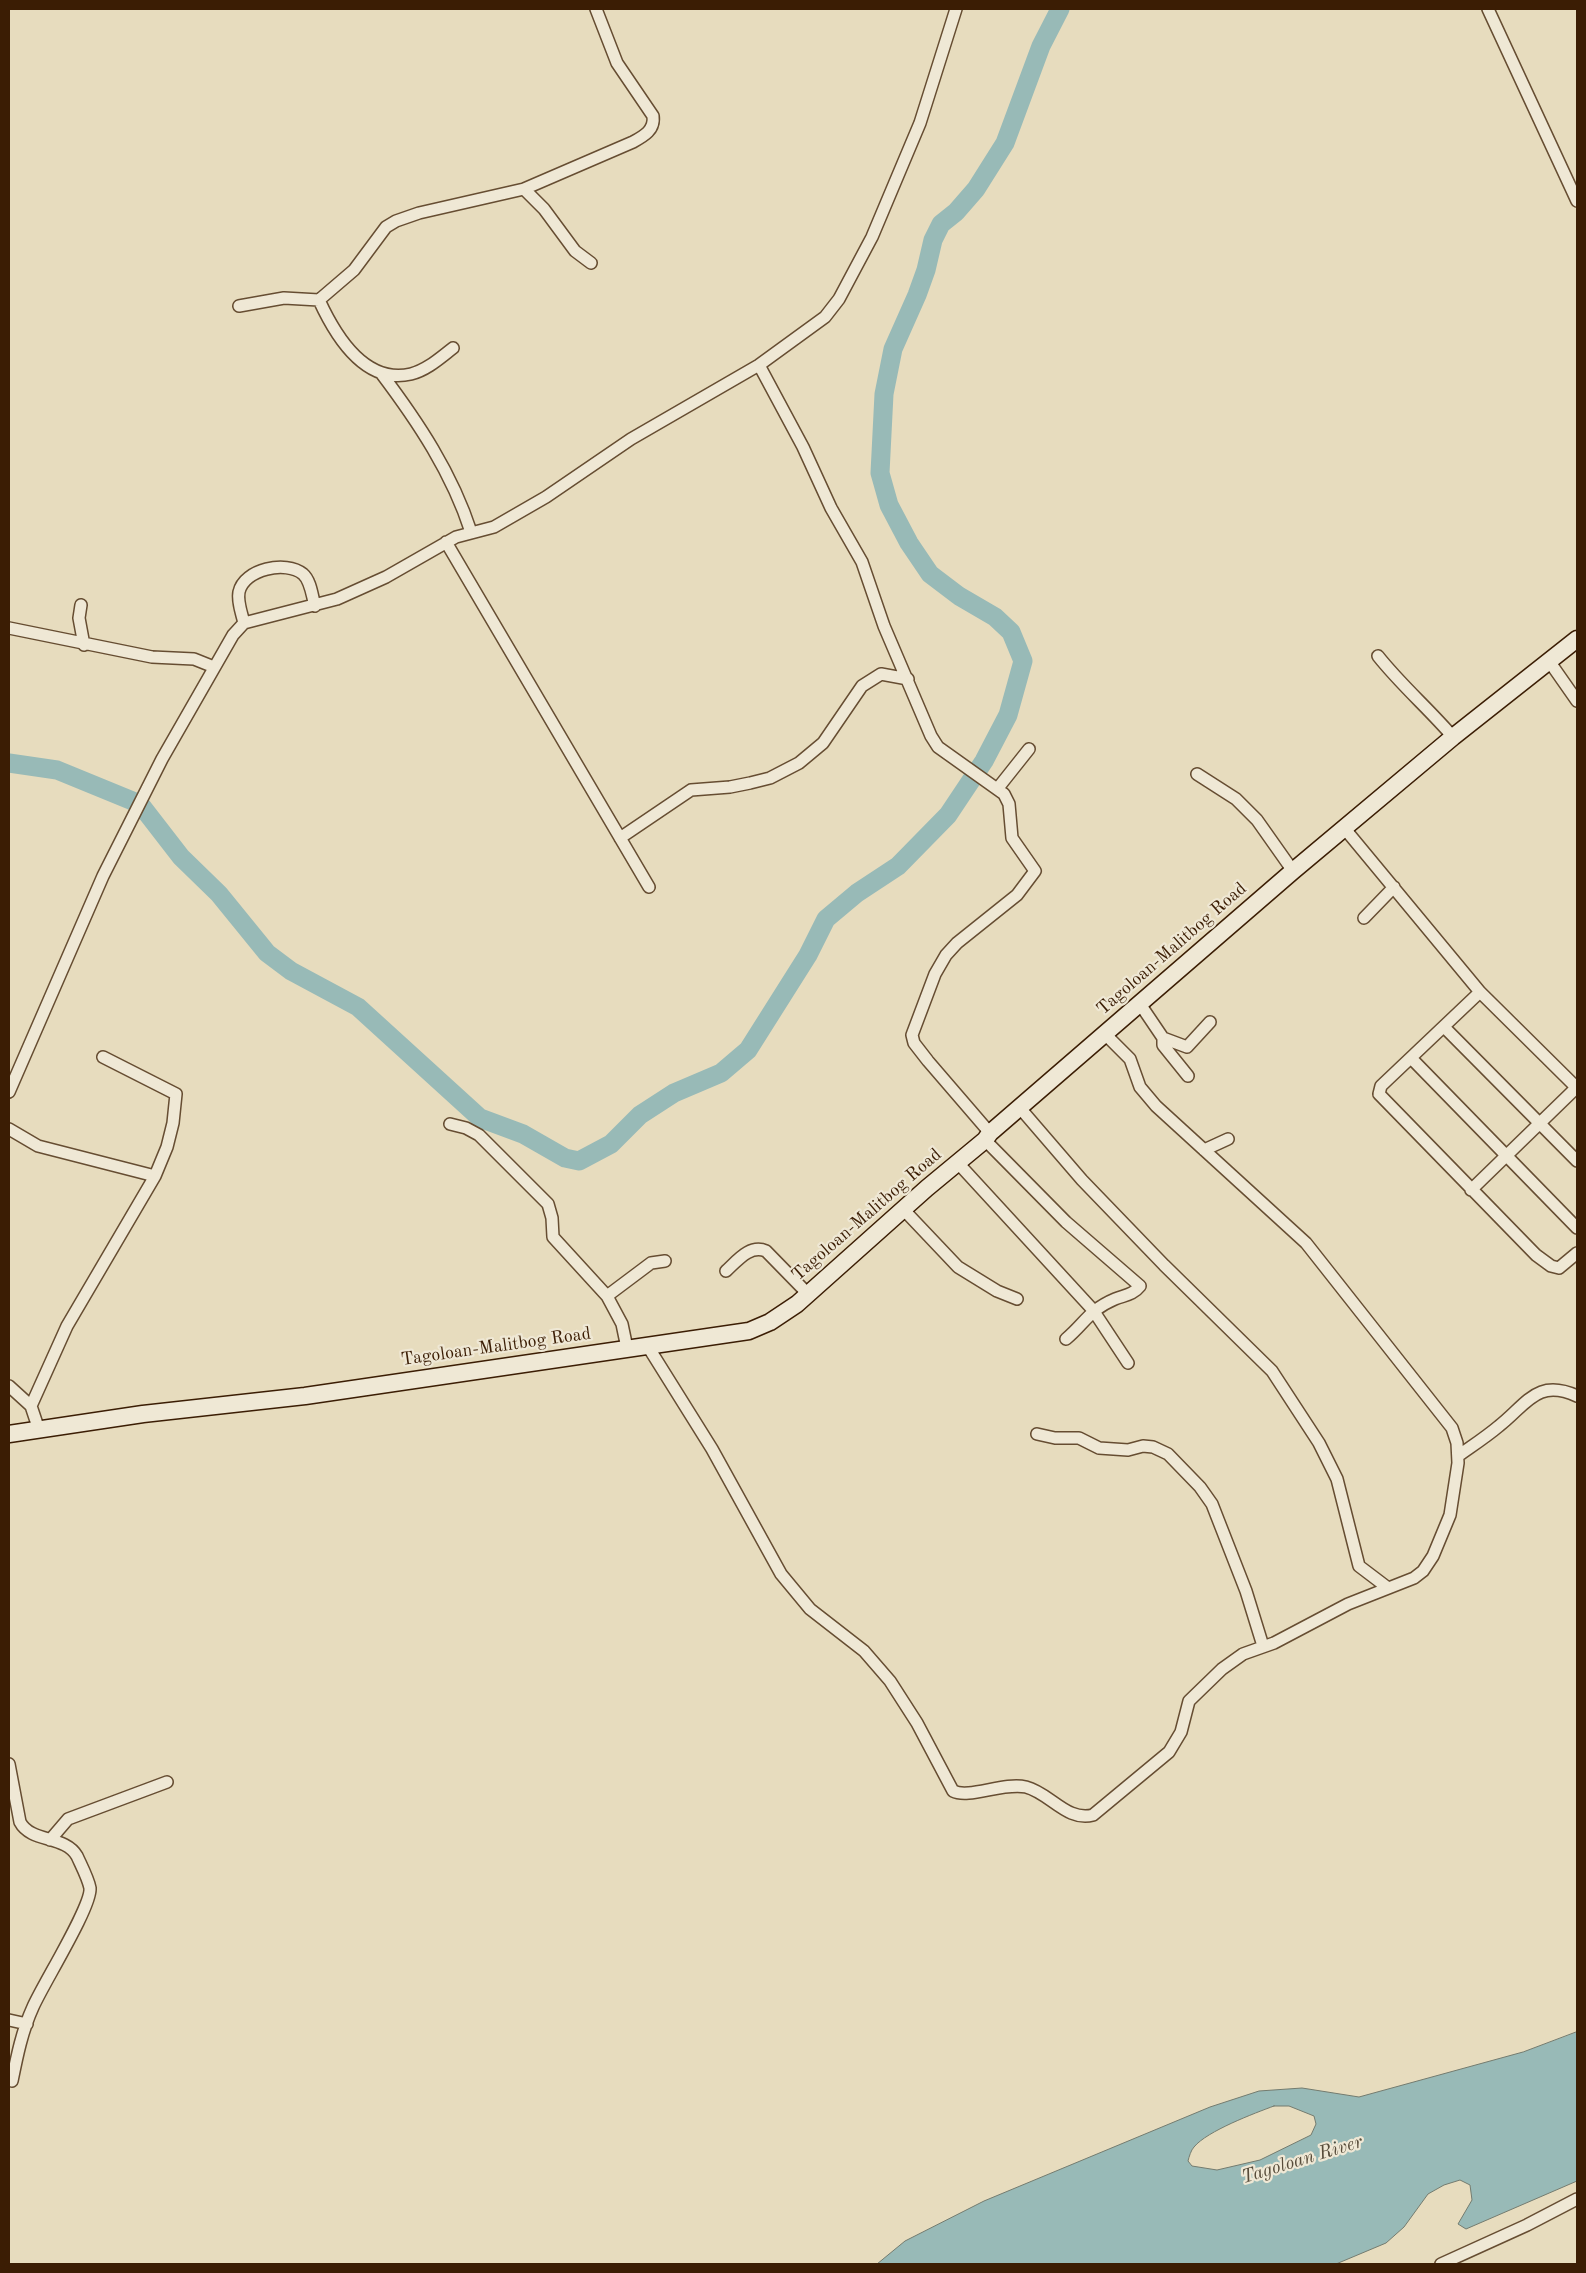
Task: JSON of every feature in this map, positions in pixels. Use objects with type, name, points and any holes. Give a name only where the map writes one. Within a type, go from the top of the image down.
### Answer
[{"type":"main road","name":"Tagoloan-Malitbog Road","points":[[9,1434],[143,1414],[305,1396],[749,1331],[785,1313],[903,1208],[988,1137],[1293,871],[1453,737],[1577,639]]},
{"type":"street","points":[[239,306],[284,298],[319,300],[354,270],[386,227],[396,221],[419,213],[524,189],[633,142],[646,134],[652,125],[652,116],[617,63],[596,9]]},
{"type":"street","points":[[9,1092],[103,876],[133,815],[214,666],[233,635],[244,623],[315,606],[386,577],[446,542],[471,532],[489,530],[546,497],[631,439],[759,365],[825,317],[858,267],[920,123],[956,9]]},
{"type":"street","points":[[1488,9],[1577,201]]},
{"type":"street","points":[[524,189],[544,209],[574,251],[592,263]]},
{"type":"street","points":[[319,300],[328,318],[350,351],[359,361],[381,373],[395,376],[412,374],[432,365],[453,348]]},
{"type":"street","points":[[759,365],[802,447],[831,508],[862,562],[884,626],[935,743],[998,788],[1007,798],[1012,838],[1035,871],[1016,895],[946,955],[935,974],[913,1025],[912,1035],[914,1043],[988,1137],[1066,1222],[1140,1286],[1130,1295],[1115,1299],[1093,1310],[1066,1339]]},
{"type":"street","points":[[381,373],[408,410],[445,470],[462,503],[471,532]]},
{"type":"street","points":[[446,542],[649,887]]},
{"type":"street","points":[[244,623],[239,600],[240,588],[250,578],[271,568],[286,567],[304,574],[308,580],[315,606]]},
{"type":"street","points":[[81,605],[80,618],[84,645]]},
{"type":"street","points":[[9,628],[84,645],[166,659],[194,659],[214,666]]},
{"type":"street","points":[[1378,656],[1399,682],[1453,737]]},
{"type":"street","points":[[1549,661],[1577,701]]},
{"type":"street","points":[[620,838],[691,790],[744,785],[786,771],[823,743],[849,703],[868,682],[882,674],[908,679]]},
{"type":"street","points":[[998,788],[1029,749]]},
{"type":"street","points":[[1197,774],[1236,799],[1257,820],[1293,871]]},
{"type":"street","points":[[1345,829],[1480,992],[1577,1088],[1471,1190]]},
{"type":"street","points":[[1364,918],[1394,887]]},
{"type":"street","points":[[1480,992],[1381,1086],[1379,1094],[1471,1190],[1536,1254],[1551,1266],[1562,1267],[1577,1253]]},
{"type":"street","points":[[1140,1004],[1163,1038],[1163,1045],[1188,1076]]},
{"type":"street","points":[[1163,1038],[1187,1047],[1210,1022]]},
{"type":"street","points":[[1444,1027],[1577,1161]]},
{"type":"street","points":[[648,1345],[712,1450],[781,1574],[810,1609],[864,1651],[890,1681],[918,1723],[953,1791],[963,1794],[997,1786],[1026,1787],[1037,1791],[1076,1816],[1093,1814],[1168,1752],[1178,1738],[1186,1707],[1193,1696],[1243,1654],[1274,1643],[1348,1604],[1414,1578],[1423,1571],[1434,1556],[1450,1515],[1458,1456],[1457,1443],[1452,1428],[1306,1243],[1178,1127],[1145,1093],[1137,1082],[1130,1059],[1105,1034]]},
{"type":"street","points":[[30,1406],[67,1326],[155,1176],[167,1147],[173,1123],[176,1094],[103,1057]]},
{"type":"street","points":[[1411,1058],[1577,1228]]},
{"type":"street","points":[[1020,1108],[1082,1180],[1164,1265],[1272,1371],[1319,1443],[1337,1479],[1359,1566],[1388,1588]]},
{"type":"street","points":[[450,1124],[466,1128],[479,1135],[530,1184],[550,1208],[552,1234],[557,1243],[608,1296],[622,1324],[627,1348]]},
{"type":"street","points":[[9,1129],[38,1146],[155,1176]]},
{"type":"street","points":[[1204,1150],[1228,1139]]},
{"type":"street","points":[[957,1162],[1093,1310],[1128,1363]]},
{"type":"street","points":[[903,1208],[958,1267],[997,1290],[1017,1299]]},
{"type":"street","points":[[726,1271],[750,1250],[761,1249],[766,1251],[808,1294]]},
{"type":"street","points":[[608,1296],[651,1263],[664,1261]]},
{"type":"street","points":[[9,1386],[30,1406],[39,1430]]},
{"type":"street","points":[[1458,1456],[1500,1426],[1538,1392],[1552,1389],[1563,1390],[1577,1396]]},
{"type":"street","points":[[1038,1434],[1055,1438],[1079,1438],[1099,1448],[1128,1450],[1143,1446],[1153,1447],[1168,1454],[1200,1486],[1212,1504],[1246,1591],[1263,1646]]},
{"type":"street","points":[[9,1764],[20,1822],[24,1830],[66,1846],[76,1854],[90,1888],[88,1902],[32,2008],[12,2081]]},
{"type":"street","points":[[50,1840],[68,1818],[168,1782]]},
{"type":"street","points":[[9,2020],[27,2024]]},
{"type":"street","points":[[1441,2264],[1527,2226],[1577,2198]]},
{"type":"water","name":"Tagoloan River","points":[[1577,2032],[1577,2181],[1466,2229],[1458,2224],[1472,2200],[1470,2185],[1460,2180],[1444,2185],[1428,2194],[1404,2227],[1386,2243],[1336,2264],[877,2264],[905,2241],[984,2201],[1210,2107],[1259,2091],[1302,2088],[1359,2097],[1523,2052]],"holes":[[[1274,2106],[1289,2106],[1314,2116],[1316,2124],[1311,2135],[1260,2160],[1217,2170],[1192,2166],[1188,2161],[1194,2147],[1200,2141],[1220,2129]]]},
{"type":"waterway","points":[[9,763],[57,770],[140,804],[181,857],[219,894],[267,953],[291,971],[358,1007],[480,1118],[523,1134],[565,1158],[579,1161],[611,1144],[640,1115],[674,1093],[721,1073],[748,1050],[808,955],[826,919],[857,893],[898,866],[948,815],[984,761],[1008,715],[1023,661],[1011,632],[995,617],[959,596],[930,574],[909,543],[889,505],[880,473],[884,394],[893,349],[917,295],[926,270],[933,240],[941,224],[956,212],[976,189],[1005,143],[1041,46],[1060,9]]}]
